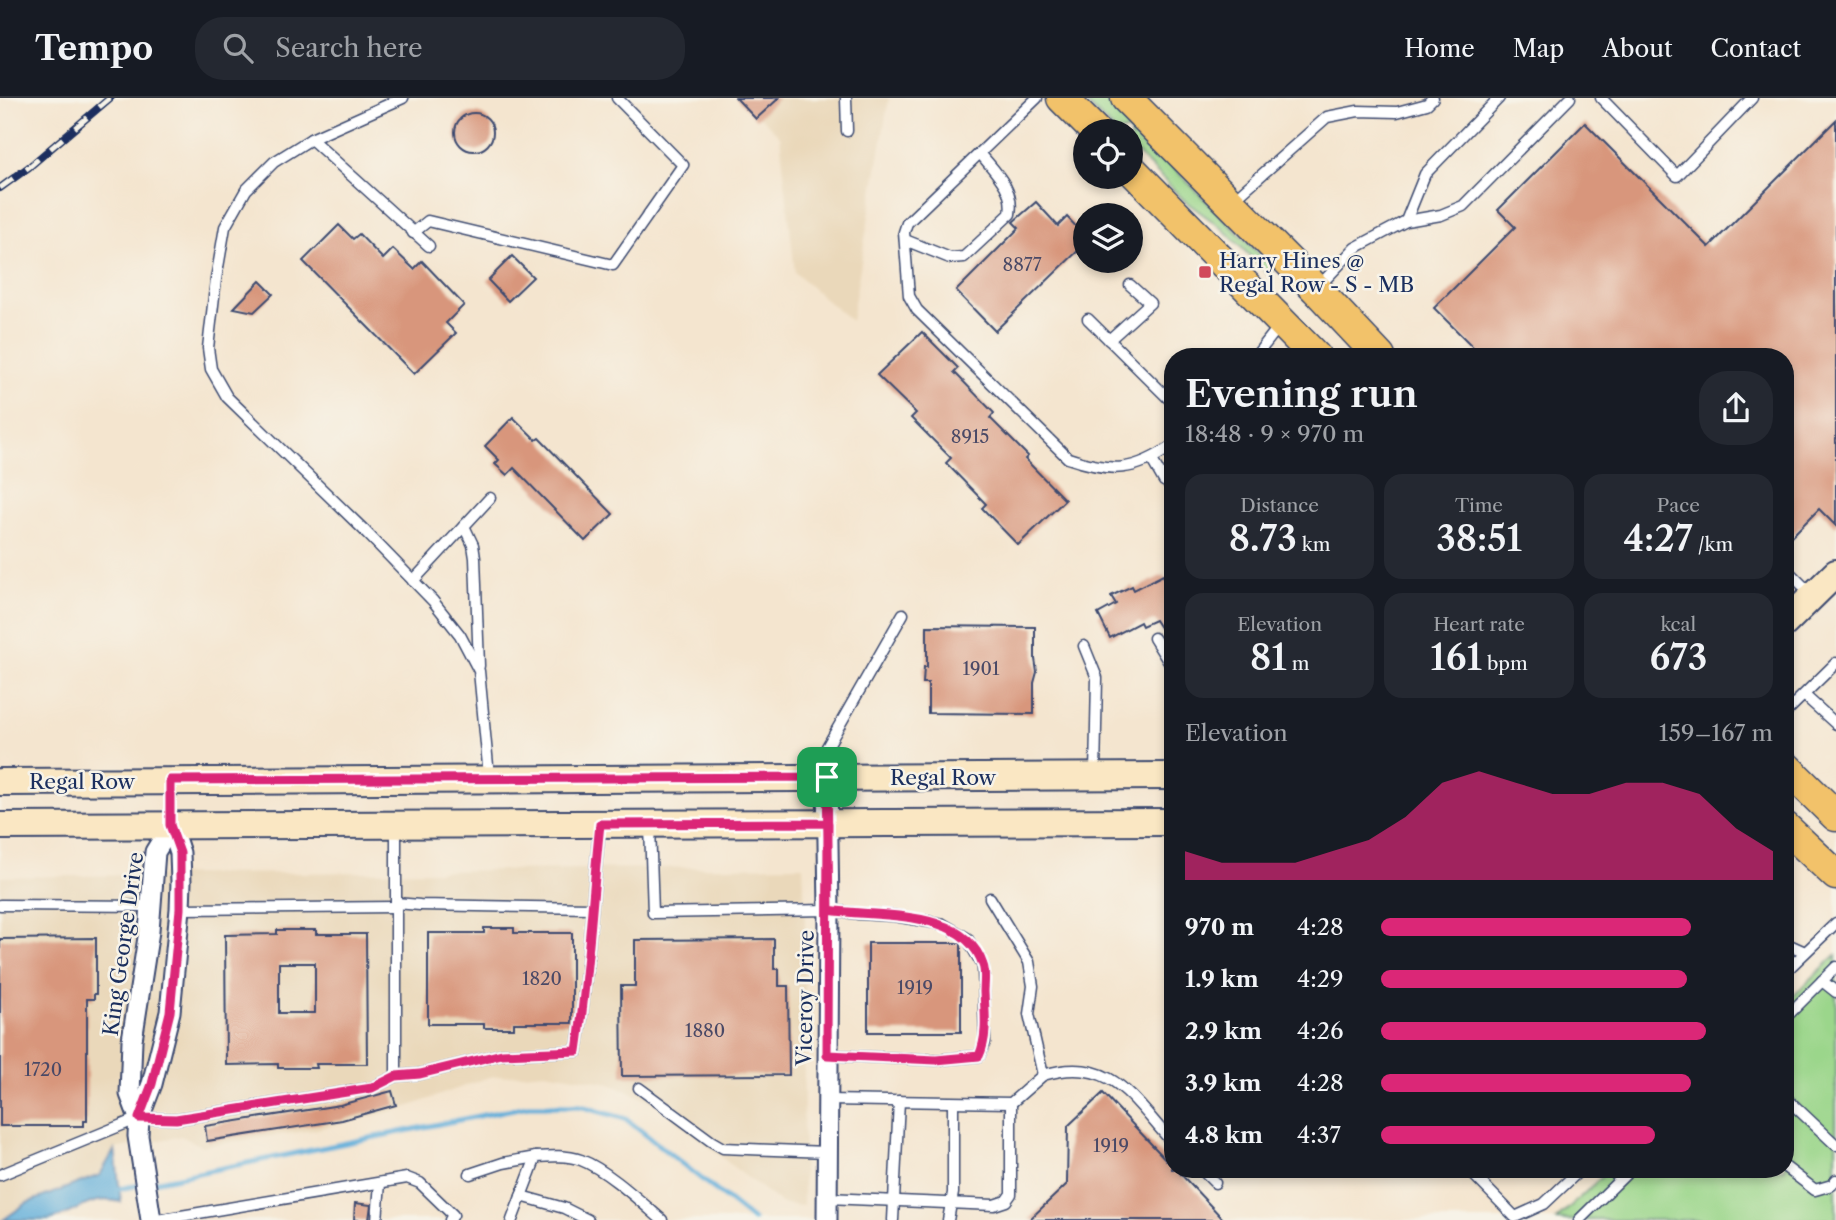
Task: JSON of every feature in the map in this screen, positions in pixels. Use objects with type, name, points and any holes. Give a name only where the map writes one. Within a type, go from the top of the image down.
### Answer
[{"type":"main road","points":[[1062,98],[1083,119]]},
{"type":"main road","points":[[1126,98],[1372,348]]},
{"type":"main road","points":[[1143,181],[1307,348]]},
{"type":"main road","points":[[1282,322],[1316,289]]},
{"type":"main road","points":[[1794,614],[1836,573]]},
{"type":"main road","points":[[1794,774],[1831,807]]},
{"type":"main road","points":[[1094,822],[1095,776]]},
{"type":"main road","name":"Regal Row","points":[[0,782],[1164,776]]},
{"type":"main road","points":[[489,779],[490,824]]},
{"type":"main road","points":[[170,780],[170,825]]},
{"type":"main road","points":[[0,826],[1164,822]]},
{"type":"main road","points":[[1794,835],[1836,875]]},
{"type":"street","name":"Viceroy Drive","points":[[827,777],[827,1220]]},
{"type":"street","name":"King George Drive","points":[[153,1215],[139,1127],[130,1094],[132,1040],[151,906],[155,852],[170,825]]},
{"type":"street","name":"King George Drive","points":[[139,1127],[170,1012],[180,909],[180,853],[170,825]]},
{"type":"lane","points":[[402,98],[311,139],[274,162],[246,190],[226,227],[216,279],[208,348],[211,369],[227,397],[413,581],[460,635],[480,671]]},
{"type":"lane","points":[[413,233],[428,221],[613,265],[683,165],[617,98]]},
{"type":"lane","points":[[846,98],[847,131]]},
{"type":"lane","points":[[1037,98],[907,223],[904,232],[909,296],[917,310],[1068,458],[1096,467],[1124,468],[1152,460],[1164,452]]},
{"type":"lane","points":[[1230,203],[1327,117],[1358,111],[1397,112],[1427,104],[1433,98]]},
{"type":"lane","points":[[1406,221],[1425,174],[1499,98]]},
{"type":"lane","points":[[1316,289],[1355,248],[1406,221],[1441,215],[1462,206],[1570,98]]},
{"type":"lane","points":[[1601,98],[1677,176],[1752,98]]},
{"type":"lane","points":[[311,139],[429,246]]},
{"type":"lane","points":[[905,240],[950,258],[964,257],[1010,214],[1012,205],[1006,185],[980,153]]},
{"type":"lane","points":[[1110,340],[1150,303],[1130,285]]},
{"type":"lane","points":[[1088,319],[1164,394]]},
{"type":"lane","points":[[1262,348],[1282,322]]},
{"type":"lane","points":[[1152,460],[1164,481]]},
{"type":"lane","points":[[413,581],[490,498]]},
{"type":"lane","points":[[464,526],[473,545],[475,558],[480,671],[489,779]]},
{"type":"lane","points":[[1794,577],[1813,596]]},
{"type":"lane","points":[[827,777],[827,747],[904,614]]},
{"type":"lane","points":[[1154,638],[1164,654]]},
{"type":"lane","points":[[1084,646],[1097,678],[1095,776]]},
{"type":"lane","points":[[1794,704],[1836,663]]},
{"type":"lane","points":[[1804,695],[1836,724]]},
{"type":"lane","points":[[650,823],[653,913],[829,910],[943,924],[967,938],[984,965],[985,1042],[979,1056],[936,1060],[827,1055]]},
{"type":"lane","points":[[0,1175],[139,1127],[176,1119],[372,1088],[396,1076],[420,1074],[502,1054],[577,1051],[585,997],[600,824]]},
{"type":"lane","points":[[396,825],[396,1076]]},
{"type":"lane","points":[[990,898],[1029,962],[1032,986],[1029,1014],[1043,1075]]},
{"type":"lane","points":[[0,905],[151,906]]},
{"type":"lane","points":[[180,909],[396,905],[591,908]]},
{"type":"lane","points":[[1794,963],[1836,923]]},
{"type":"lane","points":[[1794,947],[1805,952]]},
{"type":"lane","points":[[1794,1009],[1836,967]]},
{"type":"lane","points":[[1822,981],[1836,992]]},
{"type":"lane","points":[[827,1100],[1011,1103],[1043,1075],[1067,1068],[1096,1072],[1117,1081],[1164,1133]]},
{"type":"lane","points":[[639,1087],[723,1148],[827,1152]]},
{"type":"lane","points":[[893,1220],[899,1101]]},
{"type":"lane","points":[[948,1220],[951,1204],[953,1102]]},
{"type":"lane","points":[[827,1198],[994,1205],[1006,1201],[1011,1194],[1011,1103]]},
{"type":"lane","points":[[1794,1106],[1836,1146]]},
{"type":"lane","points":[[470,1174],[503,1163],[536,1157],[555,1155],[581,1160],[624,1187],[662,1220]]},
{"type":"lane","points":[[512,1220],[536,1157]]},
{"type":"lane","points":[[1794,1174],[1815,1190],[1832,1185],[1836,1180]]},
{"type":"lane","points":[[153,1215],[407,1178],[420,1183],[453,1215],[450,1220]]},
{"type":"lane","points":[[1210,1178],[1215,1183]]},
{"type":"lane","points":[[1477,1178],[1515,1217],[1544,1204],[1571,1178]]},
{"type":"lane","points":[[1579,1220],[1622,1178]]},
{"type":"lane","points":[[377,1220],[380,1183]]},
{"type":"lane","points":[[521,1196],[564,1208],[588,1220]]},
{"type":"lane","points":[[1587,1220],[1597,1202]]},
{"type":"shaded area","points":[[741,98],[889,98],[851,321],[795,273],[780,136]]},
{"type":"shaded area","points":[[803,866],[803,1206],[782,1204],[656,1103],[605,1082],[545,1072],[489,1077],[405,1108],[313,1130],[202,1146],[181,1136],[115,1149],[100,1175],[27,1203],[0,1220],[0,877]]},
{"type":"green space","points":[[1081,98],[1104,98],[1125,119],[1103,119]]},
{"type":"green space","points":[[1143,137],[1274,269],[1269,275],[1223,229],[1185,201],[1143,159]]},
{"type":"green space","points":[[1836,955],[1836,1220],[1556,1220],[1600,1178],[1794,1178],[1794,995]]},
{"type":"water","points":[[115,1149],[121,1202],[109,1200],[90,1203],[47,1220],[3,1220],[27,1203],[100,1175]]},
{"type":"building","points":[[736,98],[779,98],[756,119]]},
{"type":"building","points":[[474,113],[487,119],[493,132],[487,145],[474,151],[461,145],[455,132],[461,119]]},
{"type":"building","points":[[1836,120],[1836,526],[1819,509],[1794,534],[1794,348],[1474,348],[1434,308],[1515,227],[1498,210],[1585,123],[1709,247]]},
{"type":"building","points":[[1036,202],[1058,226],[1067,217],[1073,223],[1073,256],[995,331],[956,291],[1019,228],[1013,222]]},
{"type":"building","points":[[339,225],[353,239],[359,234],[383,259],[393,249],[414,269],[422,261],[464,305],[446,323],[456,333],[414,374],[303,261]]},
{"type":"building","points":[[512,256],[533,277],[508,301],[488,280]]},
{"type":"building","points":[[260,281],[273,294],[254,312],[234,308]]},
{"type":"building","points":[[922,332],[958,368],[954,372],[994,413],[990,418],[1028,456],[1025,459],[1065,500],[1018,545],[982,508],[986,504],[946,463],[951,458],[911,418],[916,413],[877,375]]},
{"type":"building","points":[[513,417],[536,440],[539,438],[613,514],[585,541],[514,468],[507,475],[495,464],[499,460],[485,446]]},
{"type":"building","points":[[1163,575],[1164,634],[1155,620],[1142,626],[1140,622],[1110,638],[1098,614],[1116,604],[1111,596],[1132,586],[1134,590]]},
{"type":"building","points":[[927,626],[1035,627],[1037,672],[1034,683],[1034,714],[928,713],[928,683],[923,683],[924,667],[927,667]]},
{"type":"building","points":[[484,928],[514,928],[514,933],[572,933],[572,1023],[514,1023],[514,1028],[484,1028],[484,1024],[428,1024],[428,933],[484,933]]},
{"type":"building","points":[[277,930],[316,930],[316,934],[366,934],[367,1064],[316,1064],[317,1068],[278,1068],[278,1064],[226,1065],[225,935],[277,934]],"holes":[[[279,963],[315,963],[315,1013],[279,1013]]]},
{"type":"building","points":[[96,938],[96,994],[94,999],[87,999],[87,1121],[84,1121],[84,1126],[0,1126],[0,939]]},
{"type":"building","points":[[774,939],[774,969],[779,969],[779,986],[788,986],[789,1075],[622,1076],[621,986],[635,986],[635,940]]},
{"type":"building","points":[[868,943],[961,943],[961,1032],[868,1032]]},
{"type":"building","points":[[392,1091],[396,1105],[342,1120],[207,1141],[205,1126],[340,1105]]},
{"type":"building","points":[[1103,1093],[1164,1158],[1164,1178],[1184,1178],[1224,1220],[1029,1220],[1067,1184],[1068,1126]]},
{"type":"building","points":[[355,1203],[371,1205],[369,1220],[354,1220]]},
{"type":"waterway","points":[[114,1190],[528,1106],[580,1106],[626,1119],[753,1220]]},
{"type":"railway","points":[[0,188],[29,167],[110,98]]},
{"type":"place","name":"Harry Hines @ Regal Row - S - MB","points":[[1205,272]]},
{"type":"route","points":[[827,777],[170,780],[170,825],[180,853],[180,909],[170,1012],[152,1084],[139,1118],[176,1119],[372,1088],[396,1076],[420,1074],[502,1054],[577,1051],[585,997],[600,824],[828,823],[827,1055],[936,1060],[979,1056],[985,1042],[984,965],[967,938],[943,924],[829,910],[828,823],[827,777]]}]
